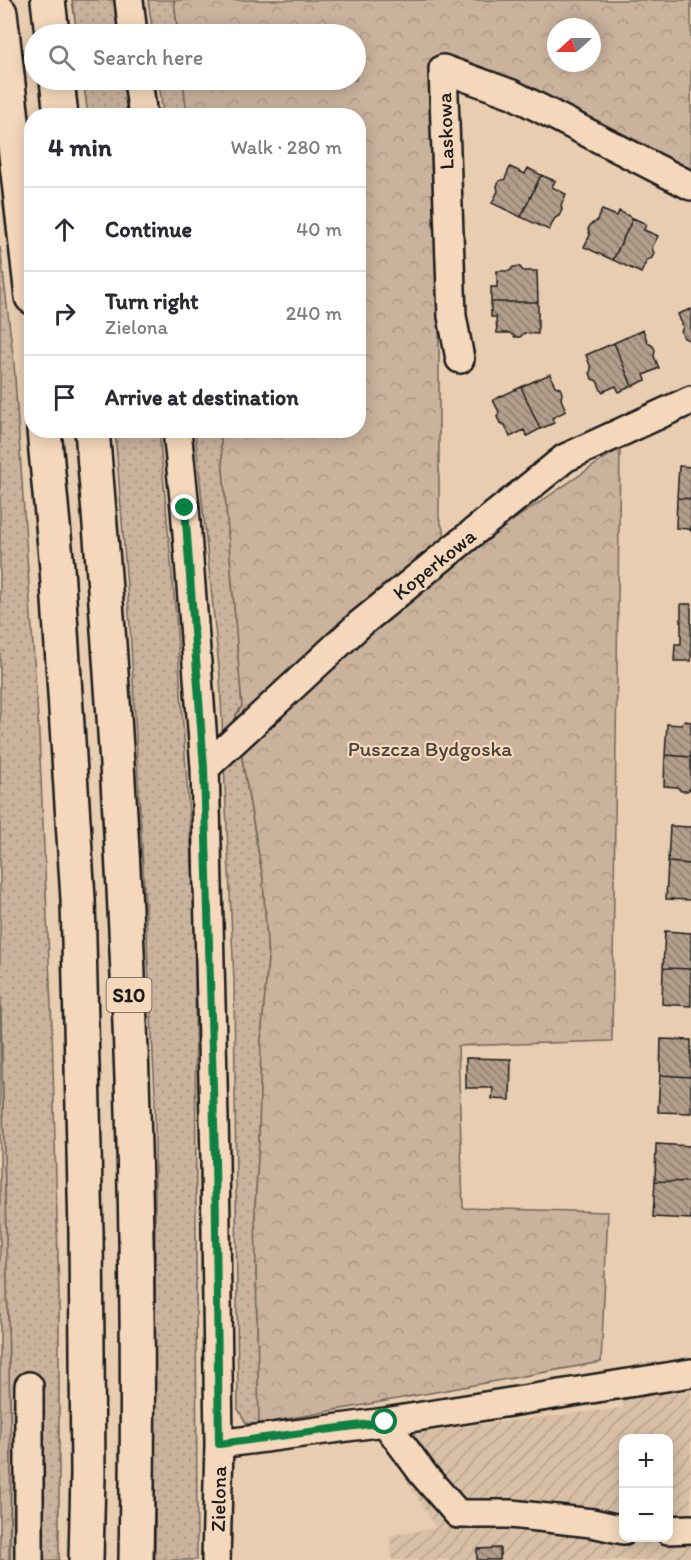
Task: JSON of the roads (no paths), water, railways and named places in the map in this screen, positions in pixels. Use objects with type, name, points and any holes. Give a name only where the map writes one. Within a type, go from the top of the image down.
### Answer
[{"type":"highway","points":[[48,0],[51,24]]},
{"type":"highway","points":[[0,14],[24,226]]},
{"type":"highway","points":[[58,90],[60,108]]},
{"type":"highway","name":"S10","points":[[45,438],[57,568],[78,899],[86,1233],[88,1474],[86,1560]]},
{"type":"highway","name":"S10","points":[[93,438],[104,560],[126,902],[136,1233],[138,1470],[136,1560]]},
{"type":"street","points":[[129,0],[132,24]]},
{"type":"street","name":"Laskowa","points":[[460,359],[452,316],[443,69],[512,94],[691,186]]},
{"type":"street","points":[[139,90],[142,108]]},
{"type":"street","name":"Koperkowa","points":[[204,768],[360,624],[564,458],[691,400]]},
{"type":"street","name":"Zielona","points":[[178,438],[204,768],[215,1158],[219,1444],[216,1560]]},
{"type":"street","points":[[219,1444],[385,1422],[691,1372]]},
{"type":"street","points":[[29,1386],[29,1560]]},
{"type":"street","points":[[385,1422],[424,1475],[458,1514],[511,1514],[592,1523],[619,1529]]},
{"type":"street","points":[[673,1530],[691,1529]]},
{"type":"park label","name":"Puszcza Bydgoska","points":[[430,748]]}]
